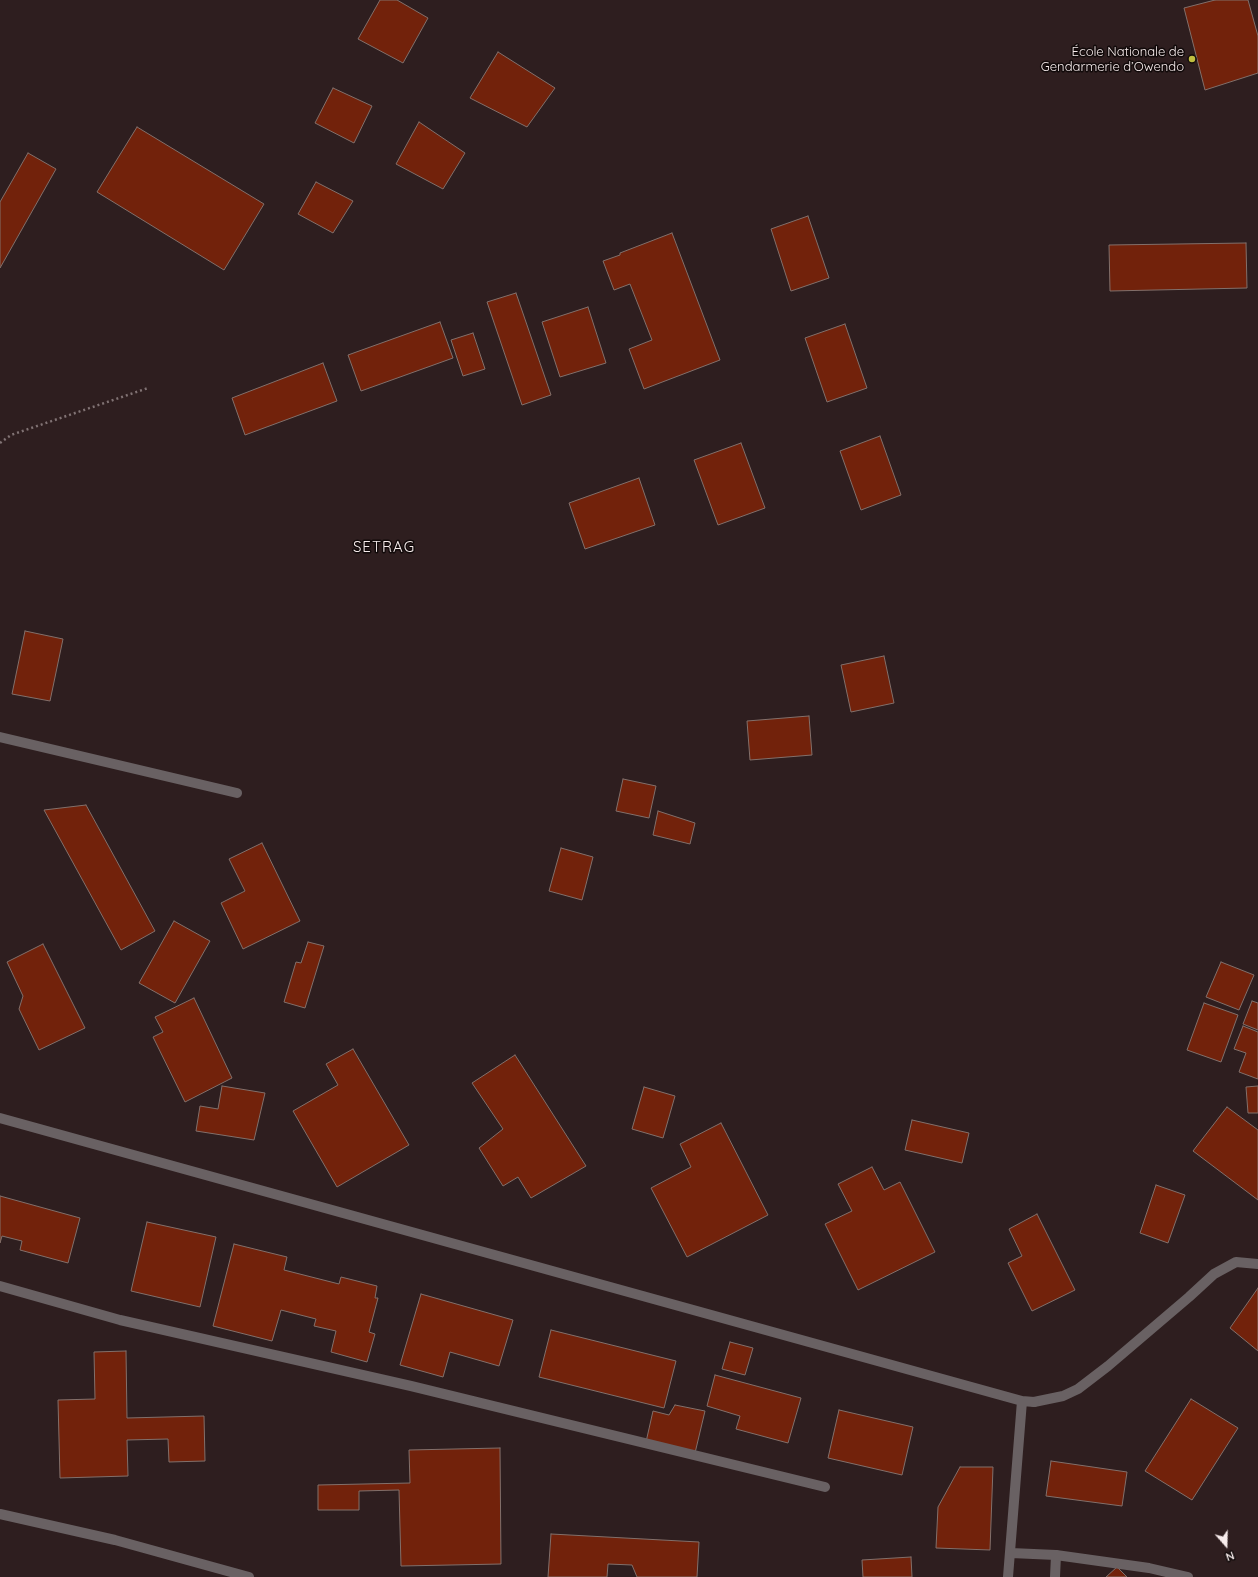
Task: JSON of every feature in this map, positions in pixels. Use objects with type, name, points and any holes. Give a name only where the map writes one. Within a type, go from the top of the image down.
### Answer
[{"type":"street","points":[[0,737],[237,793]]},
{"type":"street","points":[[0,1118],[1022,1401],[1034,1402],[1063,1396],[1078,1390],[1166,1317],[1214,1274],[1236,1262],[1258,1264]]},
{"type":"street","points":[[0,1286],[120,1320],[411,1386],[825,1487]]},
{"type":"street","points":[[1008,1577],[1022,1401]]},
{"type":"street","points":[[0,1514],[115,1540],[249,1577]]},
{"type":"street","points":[[1011,1553],[1056,1555],[1149,1568],[1188,1577]]},
{"type":"street","points":[[1055,1577],[1056,1555]]},
{"type":"path","points":[[0,443],[12,435],[148,388]]},
{"type":"building","points":[[380,0],[397,0],[428,18],[403,63],[358,39]]},
{"type":"building","points":[[1215,0],[1248,0],[1258,36],[1258,73],[1205,90],[1184,8]]},
{"type":"building","points":[[498,52],[555,88],[527,127],[470,98]]},
{"type":"building","points":[[333,88],[372,106],[354,143],[315,123]]},
{"type":"building","points":[[419,122],[465,153],[443,189],[396,164]]},
{"type":"building","points":[[137,127],[264,204],[224,270],[97,192]]},
{"type":"building","points":[[28,153],[56,169],[0,268],[0,202]]},
{"type":"building","points":[[316,182],[353,201],[333,233],[298,214]]},
{"type":"building","points":[[808,216],[829,278],[791,291],[771,229]]},
{"type":"building","points":[[672,233],[720,360],[644,389],[629,349],[652,340],[630,284],[614,290],[603,261]]},
{"type":"building","points":[[1246,243],[1247,288],[1110,291],[1109,245]]},
{"type":"building","points":[[516,293],[551,395],[522,405],[487,302]]},
{"type":"building","points":[[588,307],[606,363],[560,377],[542,322]]},
{"type":"building","points":[[440,322],[453,358],[361,391],[348,355]]},
{"type":"building","points":[[845,324],[867,388],[827,402],[805,338]]},
{"type":"building","points":[[473,333],[485,369],[463,376],[451,340]]},
{"type":"building","points":[[323,363],[337,401],[245,435],[232,398]]},
{"type":"building","points":[[880,436],[901,495],[861,510],[840,451]]},
{"type":"building","points":[[741,443],[765,508],[718,525],[694,460]]},
{"type":"building","points":[[639,478],[655,525],[585,549],[569,503]]},
{"type":"building","points":[[25,631],[63,639],[50,701],[12,694]]},
{"type":"building","points":[[884,656],[894,703],[851,712],[841,665]]},
{"type":"building","points":[[809,716],[812,755],[750,760],[747,721]]},
{"type":"building","points":[[623,779],[656,786],[649,818],[616,811]]},
{"type":"building","points":[[86,805],[155,931],[121,950],[44,810]]},
{"type":"building","points":[[658,811],[695,823],[690,844],[653,835]]},
{"type":"building","points":[[262,843],[300,921],[243,949],[221,903],[245,891],[229,859]]},
{"type":"building","points":[[561,848],[593,857],[582,900],[549,891]]},
{"type":"building","points":[[174,921],[210,941],[175,1003],[139,983]]},
{"type":"building","points":[[308,942],[324,946],[305,1008],[284,1002],[296,962],[301,963]]},
{"type":"building","points":[[43,944],[85,1028],[39,1050],[19,1009],[23,996],[7,962]]},
{"type":"building","points":[[1221,962],[1254,975],[1239,1010],[1206,997]]},
{"type":"building","points":[[194,998],[232,1078],[185,1102],[153,1037],[163,1032],[155,1017]]},
{"type":"building","points":[[1252,1001],[1258,1003],[1258,1030],[1243,1024]]},
{"type":"building","points":[[1204,1003],[1238,1015],[1221,1062],[1187,1050]]},
{"type":"building","points":[[1243,1026],[1258,1032],[1258,1079],[1239,1072],[1246,1053],[1234,1049]]},
{"type":"building","points":[[353,1049],[409,1145],[337,1187],[293,1111],[338,1085],[326,1064]]},
{"type":"building","points":[[515,1055],[586,1166],[531,1198],[518,1177],[503,1186],[479,1148],[503,1129],[472,1083]]},
{"type":"building","points":[[222,1086],[265,1093],[254,1140],[196,1131],[200,1106],[218,1109]]},
{"type":"building","points":[[1258,1086],[1258,1113],[1248,1113],[1246,1087]]},
{"type":"building","points":[[644,1087],[675,1096],[663,1138],[632,1129]]},
{"type":"building","points":[[1227,1107],[1258,1130],[1258,1200],[1193,1151]]},
{"type":"building","points":[[912,1120],[969,1133],[962,1163],[905,1150]]},
{"type":"building","points":[[721,1123],[768,1215],[687,1257],[651,1188],[691,1167],[680,1144]]},
{"type":"building","points":[[872,1167],[884,1190],[900,1182],[935,1252],[858,1290],[825,1224],[852,1211],[838,1184]]},
{"type":"building","points":[[1156,1185],[1185,1195],[1168,1243],[1140,1233]]},
{"type":"building","points":[[0,1196],[80,1218],[68,1263],[20,1250],[22,1241],[2,1236],[0,1243]]},
{"type":"building","points":[[1037,1214],[1075,1290],[1032,1311],[1008,1263],[1022,1256],[1009,1229]]},
{"type":"building","points":[[147,1222],[216,1237],[200,1307],[131,1291]]},
{"type":"building","points":[[234,1244],[287,1257],[284,1270],[339,1284],[341,1277],[377,1286],[375,1298],[378,1298],[369,1332],[375,1334],[367,1362],[331,1352],[336,1331],[314,1326],[316,1319],[281,1310],[272,1341],[213,1326]]},
{"type":"building","points":[[1258,1288],[1258,1351],[1230,1328]]},
{"type":"building","points":[[421,1294],[513,1320],[499,1366],[450,1352],[443,1377],[400,1365]]},
{"type":"building","points":[[551,1330],[676,1361],[664,1408],[539,1377]]},
{"type":"building","points":[[730,1342],[753,1348],[745,1375],[722,1369]]},
{"type":"building","points":[[126,1351],[127,1418],[204,1416],[205,1461],[169,1462],[168,1439],[127,1440],[128,1476],[60,1478],[58,1400],[95,1399],[94,1352]]},
{"type":"building","points":[[715,1375],[801,1398],[788,1443],[736,1429],[740,1416],[707,1406]]},
{"type":"building","points":[[1191,1399],[1238,1428],[1192,1500],[1145,1471]]},
{"type":"building","points":[[675,1405],[705,1411],[695,1453],[646,1442],[653,1411],[669,1415]]},
{"type":"building","points":[[839,1410],[913,1427],[902,1475],[828,1458]]},
{"type":"building","points":[[500,1448],[501,1564],[401,1566],[399,1490],[359,1491],[359,1510],[318,1510],[318,1485],[410,1483],[409,1450]]},
{"type":"building","points":[[1051,1461],[1127,1472],[1122,1506],[1046,1496]]},
{"type":"building","points":[[960,1467],[993,1467],[990,1550],[936,1548],[938,1507]]},
{"type":"building","points":[[551,1534],[699,1542],[697,1577],[637,1577],[632,1565],[608,1564],[607,1577],[548,1577]]},
{"type":"building","points":[[911,1557],[912,1577],[863,1577],[862,1560]]},
{"type":"building","points":[[1117,1567],[1127,1577],[1106,1577]]},
{"type":"place","name":"École Nationale de Gendarmerie d’Owendo","points":[[1192,59]]},
{"type":"district","name":"SETRAG","points":[[384,547]]}]
